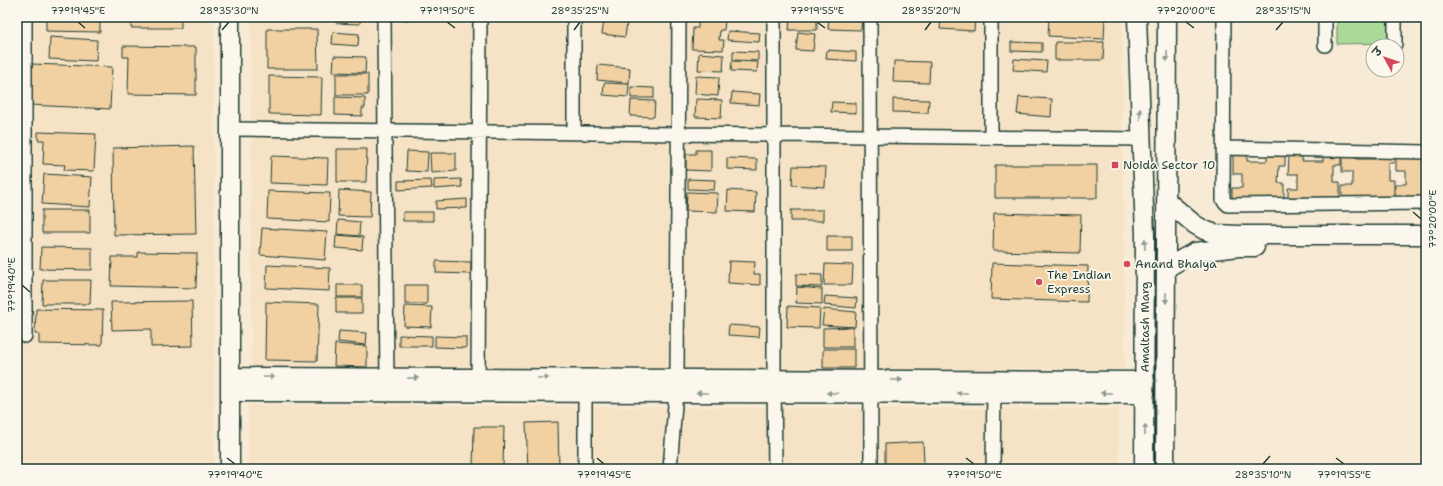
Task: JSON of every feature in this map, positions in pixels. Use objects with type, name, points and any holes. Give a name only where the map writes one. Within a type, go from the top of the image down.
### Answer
[{"type":"street","points":[[25,17],[25,336]]},
{"type":"street","points":[[230,17],[230,469]]},
{"type":"street","points":[[384,17],[387,385]]},
{"type":"street","points":[[478,385],[480,17]]},
{"type":"street","points":[[574,17],[574,132]]},
{"type":"street","points":[[670,469],[677,386],[678,17]]},
{"type":"street","points":[[774,17],[775,469]]},
{"type":"street","points":[[870,17],[871,469]]},
{"type":"street","points":[[990,137],[991,17]]},
{"type":"street","name":"Amaltash Marg","points":[[1137,17],[1145,236],[1144,469]]},
{"type":"street","name":"Amaltash Marg","points":[[1165,469],[1167,17]]},
{"type":"street","points":[[1224,17],[1223,200],[1225,203],[1228,205],[1426,203]]},
{"type":"street","points":[[1324,17],[1324,45]]},
{"type":"street","points":[[1395,17],[1395,38]]},
{"type":"street","points":[[230,129],[1141,139]]},
{"type":"street","points":[[1224,148],[1426,152]]},
{"type":"street","points":[[1167,201],[1194,224],[1204,230],[1216,234],[1315,241],[1426,245]]},
{"type":"street","points":[[1202,250],[1208,244],[1210,239],[1204,230]]},
{"type":"street","points":[[1166,268],[1195,252],[1202,250],[1315,241],[1426,235]]},
{"type":"street","points":[[230,384],[1145,387]]},
{"type":"street","points":[[584,469],[585,385]]},
{"type":"street","points":[[993,469],[994,387]]},
{"type":"shaded area","points":[[17,17],[214,17],[214,469],[17,469]]},
{"type":"shaded area","points":[[251,17],[1122,17],[1125,369],[251,369]]},
{"type":"shaded area","points":[[248,405],[1119,409],[1119,469],[248,469]]},
{"type":"green space","points":[[1337,17],[1390,17],[1390,38],[1365,38],[1365,43],[1337,44]]},
{"type":"building","points":[[46,17],[100,17],[100,32],[46,31]]},
{"type":"building","points":[[123,17],[181,17],[181,28],[131,28],[131,21],[123,21]]},
{"type":"building","points":[[275,17],[325,17],[324,21],[275,20]]},
{"type":"building","points":[[336,17],[360,17],[360,24],[336,23]]},
{"type":"building","points":[[397,17],[427,17],[427,20],[397,20]]},
{"type":"building","points":[[698,17],[723,17],[723,21],[725,21],[724,30],[720,30],[719,40],[724,40],[723,50],[692,49],[693,28],[698,28]]},
{"type":"building","points":[[728,17],[751,17],[751,19],[728,19]]},
{"type":"building","points":[[790,17],[817,17],[817,30],[789,30]]},
{"type":"building","points":[[829,17],[862,17],[861,30],[828,29]]},
{"type":"building","points":[[941,17],[975,18],[974,31],[940,29]]},
{"type":"building","points":[[1049,17],[1105,17],[1104,39],[1048,36]]},
{"type":"building","points":[[604,21],[627,23],[625,37],[602,34]]},
{"type":"building","points":[[267,29],[317,29],[318,69],[267,69]]},
{"type":"building","points":[[728,31],[760,33],[759,42],[727,40]]},
{"type":"building","points":[[333,32],[359,34],[358,46],[332,44]]},
{"type":"building","points":[[798,32],[815,34],[813,51],[796,50]]},
{"type":"building","points":[[50,37],[97,40],[96,61],[49,59]]},
{"type":"building","points":[[1011,42],[1042,43],[1042,52],[1011,51]]},
{"type":"building","points":[[1055,42],[1104,42],[1103,60],[1055,60]]},
{"type":"building","points":[[123,46],[196,47],[196,95],[128,94],[129,57],[123,57]]},
{"type":"building","points":[[827,50],[856,52],[856,61],[826,59]]},
{"type":"building","points":[[733,51],[758,52],[758,61],[733,60]]},
{"type":"building","points":[[699,53],[724,55],[723,71],[698,70]]},
{"type":"building","points":[[334,56],[366,57],[365,73],[333,72]]},
{"type":"building","points":[[1014,59],[1047,61],[1046,72],[1013,70]]},
{"type":"building","points":[[732,61],[758,62],[757,72],[731,71]]},
{"type":"building","points":[[894,61],[930,62],[929,83],[893,82]]},
{"type":"building","points":[[32,64],[112,67],[110,109],[29,105]]},
{"type":"building","points":[[598,65],[630,68],[629,83],[597,80]]},
{"type":"building","points":[[336,74],[368,74],[368,95],[336,95]]},
{"type":"building","points":[[269,76],[322,77],[321,115],[269,114]]},
{"type":"building","points":[[696,76],[719,77],[718,96],[695,94]]},
{"type":"building","points":[[604,83],[629,84],[628,97],[603,95]]},
{"type":"building","points":[[631,87],[654,88],[654,98],[631,98]]},
{"type":"building","points":[[732,92],[760,94],[759,105],[731,103]]},
{"type":"building","points":[[335,97],[365,98],[365,108],[362,108],[362,116],[335,115]]},
{"type":"building","points":[[1019,97],[1052,99],[1051,117],[1017,114]]},
{"type":"building","points":[[696,99],[722,100],[721,118],[695,117]]},
{"type":"building","points":[[893,99],[929,100],[928,113],[893,112]]},
{"type":"building","points":[[631,100],[655,101],[654,117],[630,116]]},
{"type":"building","points":[[832,102],[856,103],[856,113],[831,112]]},
{"type":"building","points":[[38,132],[96,134],[94,171],[64,170],[65,165],[43,164],[44,140],[38,140]]},
{"type":"building","points":[[194,146],[196,234],[114,235],[113,148]]},
{"type":"building","points":[[337,149],[367,149],[366,182],[337,182]]},
{"type":"building","points":[[696,150],[711,150],[711,171],[686,170],[686,154],[696,154]]},
{"type":"building","points":[[407,151],[428,152],[427,172],[406,171]]},
{"type":"building","points":[[430,153],[456,153],[456,171],[431,173]]},
{"type":"building","points":[[1342,153],[1356,153],[1356,159],[1376,159],[1376,154],[1394,154],[1394,163],[1388,163],[1388,180],[1394,180],[1394,197],[1342,202],[1342,186],[1352,186],[1352,172],[1342,172]]},
{"type":"building","points":[[1396,153],[1426,158],[1425,201],[1395,201],[1395,184],[1406,184],[1406,171],[1396,171]]},
{"type":"building","points":[[1233,155],[1247,155],[1247,161],[1267,161],[1267,156],[1285,156],[1285,166],[1279,166],[1278,183],[1284,183],[1284,200],[1232,203],[1232,188],[1242,188],[1242,174],[1233,174]]},
{"type":"building","points":[[271,156],[328,158],[327,185],[270,183]]},
{"type":"building","points":[[1289,156],[1302,156],[1302,161],[1323,161],[1323,156],[1341,156],[1341,165],[1334,165],[1334,182],[1340,182],[1340,199],[1288,204],[1288,188],[1298,188],[1298,174],[1288,174]]},
{"type":"building","points":[[727,158],[757,159],[757,170],[727,169]]},
{"type":"building","points":[[995,165],[1097,165],[1097,198],[995,198]]},
{"type":"building","points":[[793,166],[826,167],[825,187],[792,185]]},
{"type":"building","points":[[44,174],[92,177],[90,207],[42,204]]},
{"type":"building","points":[[461,179],[462,187],[434,189],[434,180]]},
{"type":"building","points":[[688,179],[715,180],[714,190],[688,189]]},
{"type":"building","points":[[431,180],[432,188],[398,190],[398,181]]},
{"type":"building","points":[[339,190],[371,192],[370,217],[338,216]]},
{"type":"building","points":[[728,190],[756,192],[755,212],[727,211]]},
{"type":"building","points":[[268,191],[330,193],[329,222],[267,219]]},
{"type":"building","points":[[687,192],[718,193],[717,212],[686,211]]},
{"type":"building","points":[[467,199],[467,208],[436,209],[436,201]]},
{"type":"building","points":[[42,210],[90,210],[90,233],[42,233]]},
{"type":"building","points":[[791,210],[823,210],[823,221],[791,221]]},
{"type":"building","points":[[403,212],[433,212],[433,221],[403,221]]},
{"type":"building","points":[[994,213],[1081,215],[1080,253],[993,251]]},
{"type":"building","points":[[338,220],[360,222],[359,236],[337,234]]},
{"type":"building","points":[[262,228],[327,232],[325,260],[260,255]]},
{"type":"building","points":[[336,235],[363,237],[362,250],[335,248]]},
{"type":"building","points":[[827,236],[852,236],[852,251],[827,251]]},
{"type":"building","points":[[41,247],[92,248],[92,270],[40,269]]},
{"type":"building","points":[[138,252],[197,253],[196,288],[111,286],[112,257],[138,257]]},
{"type":"building","points":[[436,261],[471,262],[471,274],[436,273]]},
{"type":"building","points":[[729,261],[755,262],[754,274],[760,274],[760,285],[728,283]]},
{"type":"building","name":"The Indian Express","points":[[992,263],[1088,266],[1087,302],[991,299]]},
{"type":"building","points":[[825,264],[853,265],[852,285],[824,285]]},
{"type":"building","points":[[267,265],[330,268],[329,291],[266,288]]},
{"type":"building","points":[[796,274],[822,275],[822,287],[796,286]]},
{"type":"building","points":[[43,280],[91,280],[90,304],[42,304]]},
{"type":"building","points":[[337,285],[362,285],[362,297],[337,297]]},
{"type":"building","points":[[405,285],[427,285],[427,304],[405,304]]},
{"type":"building","points":[[797,287],[822,289],[822,304],[796,303]]},
{"type":"building","points":[[825,296],[857,298],[856,308],[824,305]]},
{"type":"building","points":[[336,298],[362,298],[362,313],[336,313]]},
{"type":"building","points":[[192,301],[193,346],[151,347],[151,329],[112,330],[111,302]]},
{"type":"building","points":[[266,302],[319,304],[317,361],[265,360]]},
{"type":"building","points":[[405,306],[432,307],[431,327],[404,326]]},
{"type":"building","points":[[788,306],[820,308],[819,328],[787,327]]},
{"type":"building","points":[[36,309],[103,310],[102,345],[39,344],[39,334],[35,334]]},
{"type":"building","points":[[824,309],[856,312],[855,327],[822,325]]},
{"type":"building","points":[[729,325],[760,327],[759,337],[728,335]]},
{"type":"building","points":[[853,327],[853,347],[823,347],[823,328]]},
{"type":"building","points":[[339,331],[367,333],[366,345],[338,342]]},
{"type":"building","points":[[399,335],[432,336],[432,346],[399,346]]},
{"type":"building","points":[[435,336],[466,337],[466,348],[435,347]]},
{"type":"building","points":[[335,344],[367,346],[367,367],[334,366]]},
{"type":"building","points":[[823,349],[854,349],[854,368],[823,368]]},
{"type":"building","points":[[558,422],[559,469],[528,469],[526,423]]},
{"type":"building","points":[[474,427],[504,427],[503,468],[473,468]]},
{"type":"building","points":[[923,442],[924,464],[885,466],[885,444]]},
{"type":"place","name":"Noida Sector 10","points":[[1115,165]]},
{"type":"place","name":"Anand Bhaiya","points":[[1127,264]]},
{"type":"place","name":"The Indian Express","points":[[1039,282]]}]
